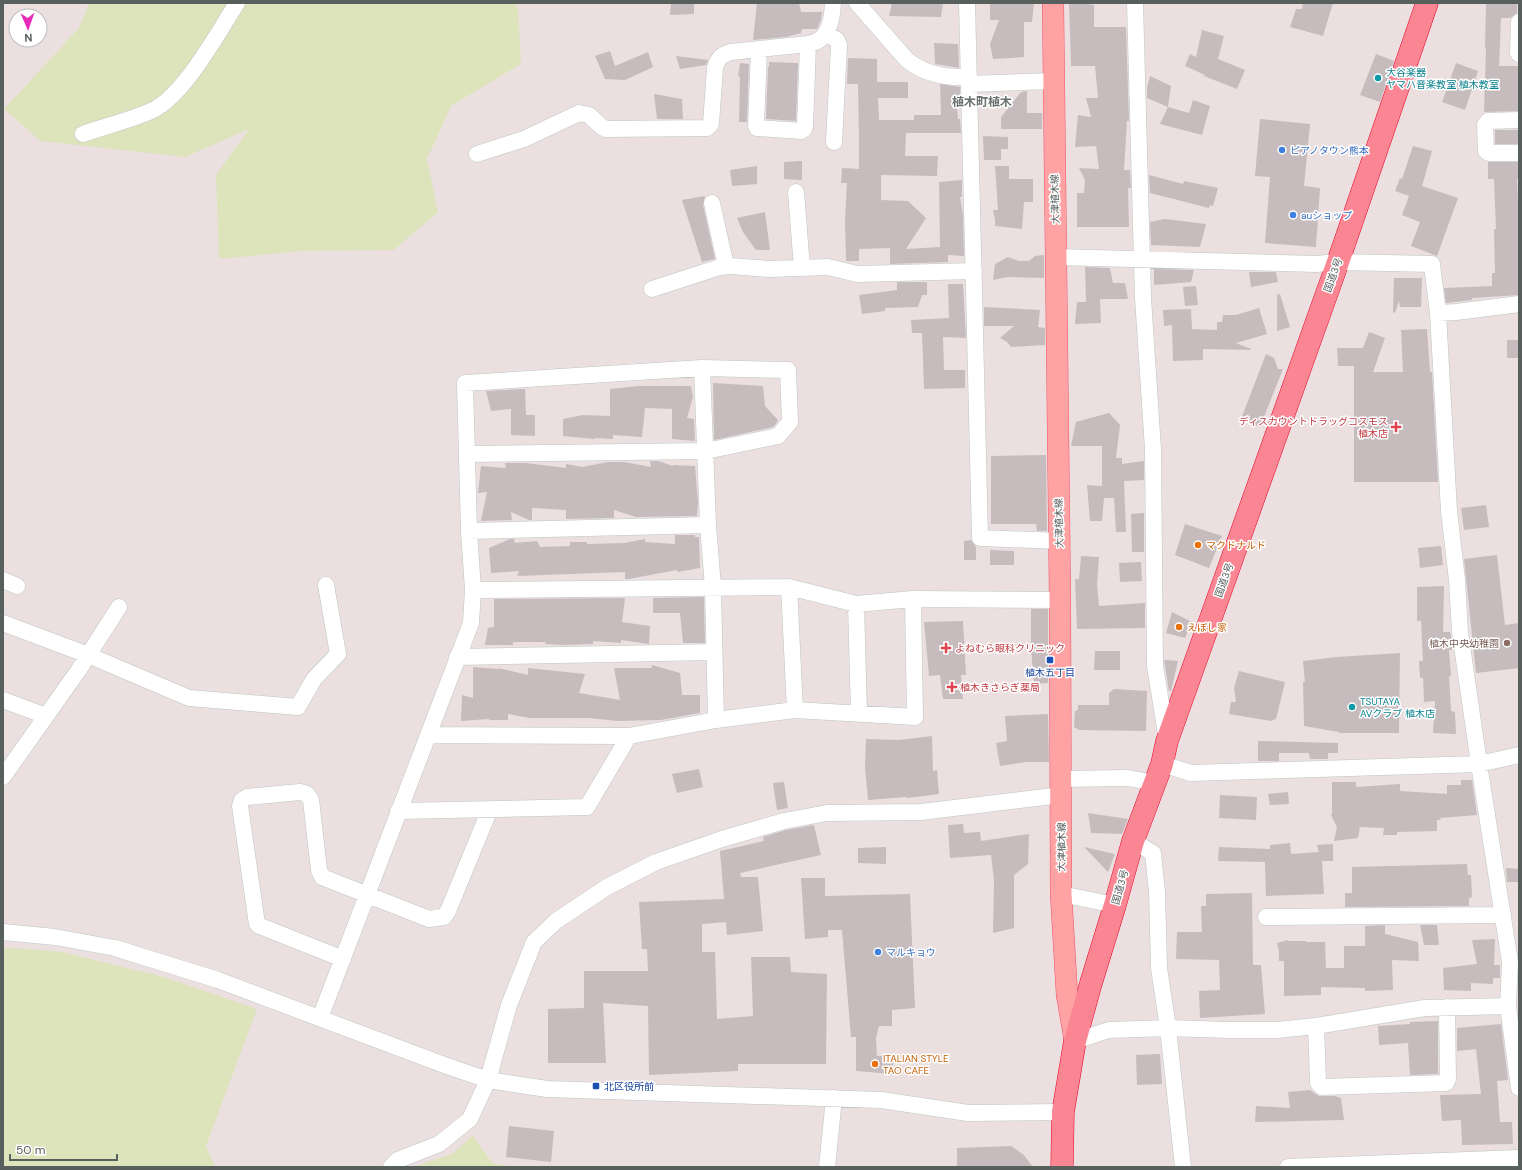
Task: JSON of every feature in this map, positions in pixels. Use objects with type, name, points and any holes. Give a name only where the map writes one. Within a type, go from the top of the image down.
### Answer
[{"type":"highway","name":"国道3号","points":[[1062,1167],[1063,1112],[1075,1041],[1090,983],[1115,905],[1133,841],[1158,774],[1167,741],[1338,262],[1426,3]]},
{"type":"main road","name":"大津植木線","points":[[1053,3],[1060,600],[1061,894],[1067,995],[1075,1041]]},
{"type":"street","points":[[83,134],[154,110],[176,93],[194,70],[238,3]]},
{"type":"street","points":[[477,154],[524,139],[579,113],[589,114],[606,129],[707,128],[711,124],[715,68],[720,56],[732,52],[808,44],[819,41],[824,38],[826,33],[832,14],[833,3]]},
{"type":"street","points":[[857,3],[914,66],[940,75],[969,80],[1054,81]]},
{"type":"street","points":[[967,3],[980,538],[1059,541]]},
{"type":"street","points":[[1135,3],[1142,260],[1153,449],[1154,666],[1167,741]]},
{"type":"street","points":[[1519,22],[1519,54]]},
{"type":"street","points":[[826,33],[837,40],[839,46],[834,142]]},
{"type":"street","points":[[759,49],[757,128],[801,131],[805,126],[808,44]]},
{"type":"street","points":[[1519,120],[1488,120],[1485,125],[1486,151],[1489,153],[1519,153]]},
{"type":"street","points":[[796,192],[802,268]]},
{"type":"street","points":[[712,203],[726,266]]},
{"type":"street","points":[[1055,257],[1142,260],[1219,260],[1316,264],[1338,262],[1432,264],[1438,312],[1449,511],[1457,580],[1460,632],[1510,962],[1508,1006],[1519,1088]]},
{"type":"street","points":[[652,289],[726,266],[769,269],[828,267],[857,274],[974,271]]},
{"type":"street","points":[[1438,312],[1456,312],[1519,304]]},
{"type":"street","points":[[702,368],[708,525],[713,587],[713,652],[716,720]]},
{"type":"street","points":[[320,1018],[471,623],[473,590],[469,531],[465,383],[702,368],[788,370],[790,422],[778,436],[706,451],[467,454]]},
{"type":"street","points":[[469,531],[708,525]]},
{"type":"street","points":[[3,623],[88,655],[188,698],[298,708],[314,680],[338,654],[326,585]]},
{"type":"street","points":[[473,590],[790,587],[856,604],[913,599],[1060,600]]},
{"type":"street","points":[[790,587],[795,710]]},
{"type":"street","points":[[428,735],[629,736],[716,720],[795,710],[915,717],[913,599]]},
{"type":"street","points":[[856,604],[859,714]]},
{"type":"street","points":[[3,777],[88,655],[119,607]]},
{"type":"street","points":[[457,658],[713,652]]},
{"type":"street","points":[[3,700],[46,716]]},
{"type":"street","points":[[398,811],[587,807],[629,736]]},
{"type":"street","points":[[391,1167],[398,1160],[439,1144],[470,1119],[488,1080],[509,1005],[534,942],[556,921],[607,887],[656,862],[722,839],[784,821],[827,813],[921,812],[1061,787],[1158,774],[1479,764],[1519,755]]},
{"type":"street","points":[[343,959],[257,924],[240,806],[242,800],[247,797],[300,792],[308,794],[311,800],[320,874],[325,879],[429,919],[444,918],[448,911],[490,809]]},
{"type":"street","points":[[1133,841],[1153,852],[1157,892],[1159,968],[1168,1028],[1183,1167]]},
{"type":"street","points":[[1061,894],[1115,905]]},
{"type":"street","points":[[1266,917],[1503,915]]},
{"type":"street","points":[[3,932],[55,936],[115,948],[218,980],[446,1066],[488,1080],[547,1090],[881,1100],[968,1113],[1063,1112]]},
{"type":"street","points":[[1075,1041],[1109,1030],[1168,1028],[1277,1030],[1316,1026],[1425,1008],[1508,1006]]},
{"type":"street","points":[[1316,1026],[1318,1083],[1322,1088],[1446,1083],[1448,1079],[1447,1007]]},
{"type":"street","points":[[827,1167],[834,1098]]},
{"type":"street","points":[[1288,1167],[1519,1158]]},
{"type":"green space","points":[[89,3],[514,3],[518,7],[521,64],[451,106],[427,159],[438,212],[394,250],[301,251],[219,259],[216,175],[249,129],[185,157],[41,141],[4,109],[79,28]]},
{"type":"green space","points":[[3,947],[62,952],[164,977],[257,1009],[206,1146],[215,1167],[3,1167]]},
{"type":"green space","points":[[473,1135],[492,1163],[517,1167],[413,1167],[452,1154]]},
{"type":"building","points":[[671,3],[694,3],[694,14],[670,15]]},
{"type":"building","points":[[757,3],[799,3],[801,12],[822,12],[821,20],[817,29],[802,29],[801,33],[786,37],[753,40]]},
{"type":"building","points":[[892,3],[943,3],[941,17],[889,16]]},
{"type":"building","points":[[990,3],[1034,3],[1032,22],[1024,22],[1024,57],[993,59],[990,44],[999,20],[990,20]]},
{"type":"building","points":[[1069,3],[1094,5],[1094,27],[1126,27],[1129,121],[1127,121],[1124,170],[1130,170],[1131,188],[1128,188],[1129,227],[1077,227],[1077,193],[1084,193],[1085,180],[1079,168],[1099,169],[1096,146],[1075,147],[1078,115],[1091,117],[1086,98],[1098,98],[1095,66],[1071,66]]},
{"type":"building","points":[[1303,3],[1333,3],[1323,36],[1290,27],[1296,9],[1302,9]]},
{"type":"building","points":[[1486,3],[1517,4],[1517,13],[1510,18],[1501,18],[1499,66],[1519,66],[1519,111],[1484,112]]},
{"type":"building","points":[[1202,30],[1224,36],[1218,59],[1245,70],[1237,89],[1204,76],[1205,75],[1185,66],[1190,54],[1196,57]]},
{"type":"building","points":[[934,43],[958,44],[959,68],[935,64]]},
{"type":"building","points":[[610,51],[615,66],[648,52],[653,67],[625,80],[605,79],[595,56]]},
{"type":"building","name":"大谷楽器 ヤマハ音楽教室 植木教室","points":[[1376,54],[1394,61],[1380,102],[1360,95]]},
{"type":"building","points":[[676,56],[708,60],[706,65],[680,69]]},
{"type":"building","points":[[848,58],[877,59],[877,82],[908,82],[908,98],[878,98],[879,120],[914,120],[914,115],[941,115],[940,84],[960,87],[960,97],[956,98],[961,133],[906,133],[905,156],[938,156],[937,176],[881,175],[881,200],[908,201],[926,218],[906,249],[940,247],[939,182],[962,180],[962,197],[960,197],[963,215],[964,256],[948,255],[948,262],[890,264],[890,248],[859,249],[859,261],[846,261],[845,220],[847,183],[841,183],[842,168],[859,169],[858,84],[847,84]]},
{"type":"building","points":[[769,62],[798,63],[796,121],[766,119]]},
{"type":"building","points":[[740,63],[749,64],[747,122],[739,122],[740,77],[738,76]]},
{"type":"building","points":[[1456,63],[1478,71],[1465,110],[1442,102]]},
{"type":"building","points":[[1150,76],[1171,86],[1168,107],[1147,98],[1147,88]]},
{"type":"building","points":[[1027,91],[1027,113],[1042,113],[1042,129],[1001,129],[1001,117],[1021,92]]},
{"type":"building","points":[[654,94],[682,99],[683,119],[657,119]]},
{"type":"building","points":[[1193,100],[1210,106],[1202,135],[1160,124],[1168,107],[1189,113]]},
{"type":"building","points":[[1260,119],[1310,124],[1304,186],[1320,188],[1316,247],[1265,243],[1270,177],[1255,176]]},
{"type":"building","points":[[1495,130],[1519,130],[1519,144],[1495,144]]},
{"type":"building","points":[[983,136],[1008,137],[1008,149],[1001,149],[1001,160],[984,160]]},
{"type":"building","points":[[1413,146],[1432,151],[1422,186],[1458,198],[1437,256],[1411,246],[1420,222],[1402,215],[1409,196],[1395,191],[1400,178],[1402,179]]},
{"type":"building","points":[[802,161],[802,180],[784,179],[784,162]]},
{"type":"building","points":[[1488,162],[1519,162],[1519,179],[1517,179],[1519,295],[1472,298],[1472,300],[1446,303],[1444,288],[1492,286],[1492,273],[1495,273],[1494,229],[1496,229],[1494,179],[1488,179]]},
{"type":"building","points":[[757,166],[757,184],[732,186],[730,170]]},
{"type":"building","points":[[995,166],[1009,166],[1009,179],[1033,179],[1033,202],[1024,202],[1022,229],[995,226],[993,210],[998,210]]},
{"type":"building","points":[[1149,175],[1183,184],[1184,181],[1218,188],[1213,206],[1210,205],[1209,208],[1150,193]]},
{"type":"building","points":[[705,196],[703,205],[715,259],[702,262],[682,200]]},
{"type":"building","points":[[765,212],[770,250],[756,250],[743,232],[737,218]]},
{"type":"building","points":[[1165,219],[1206,224],[1200,247],[1151,245],[1150,222]]},
{"type":"building","points":[[1044,255],[1044,278],[1008,277],[993,280],[995,264],[1008,257],[1019,261],[1029,261],[1035,256]]},
{"type":"building","points":[[1085,267],[1110,268],[1113,283],[1125,283],[1128,299],[1100,299],[1101,323],[1075,324],[1077,302],[1086,302]]},
{"type":"building","points":[[1154,269],[1194,270],[1191,282],[1154,285]]},
{"type":"building","points":[[1249,272],[1276,272],[1278,282],[1251,287]]},
{"type":"building","points":[[1394,278],[1422,278],[1421,307],[1400,307],[1399,301],[1395,313],[1393,312]]},
{"type":"building","points":[[897,282],[927,282],[927,295],[922,295],[918,307],[885,308],[885,311],[862,314],[859,295],[897,290]]},
{"type":"building","points":[[948,284],[963,284],[966,338],[943,337],[944,370],[965,370],[965,388],[924,389],[922,333],[912,333],[911,320],[949,318]]},
{"type":"building","points":[[1196,286],[1198,305],[1185,306],[1183,287]]},
{"type":"building","points":[[1280,294],[1290,327],[1277,331],[1277,295]]},
{"type":"building","points":[[984,307],[1040,310],[1038,327],[1045,328],[1045,345],[1011,347],[1007,342],[1000,338],[1014,326],[984,326]]},
{"type":"building","points":[[1259,308],[1267,334],[1236,343],[1251,350],[1203,349],[1203,360],[1173,361],[1172,325],[1164,326],[1163,310],[1191,309],[1192,329],[1217,330],[1217,322],[1222,322],[1223,315],[1236,315]]},
{"type":"building","name":"ディスカウントドラッグコスモス 植木店","points":[[1427,329],[1430,372],[1432,372],[1438,482],[1354,482],[1354,366],[1338,366],[1337,348],[1363,348],[1369,332],[1385,338],[1373,372],[1403,372],[1401,330]]},
{"type":"building","points":[[1507,340],[1519,340],[1519,358],[1507,358]]},
{"type":"building","points":[[1266,354],[1274,358],[1278,369],[1283,369],[1260,427],[1241,419]]},
{"type":"building","points":[[713,383],[763,386],[765,406],[778,420],[776,424],[773,427],[714,440]]},
{"type":"building","points":[[639,386],[691,386],[693,397],[687,418],[694,419],[695,441],[672,439],[672,409],[645,408],[642,437],[613,435],[613,439],[595,439],[563,436],[563,419],[583,415],[610,416],[610,389]]},
{"type":"building","points":[[525,389],[526,415],[535,415],[535,436],[511,435],[511,409],[491,411],[486,391]]},
{"type":"building","points":[[1109,413],[1120,425],[1116,458],[1122,458],[1122,464],[1144,461],[1144,480],[1124,481],[1126,532],[1116,532],[1114,498],[1104,498],[1102,521],[1090,521],[1087,485],[1102,486],[1102,446],[1071,446],[1076,422]]},
{"type":"building","points":[[1046,455],[1047,531],[1037,531],[1036,524],[991,524],[991,456]]},
{"type":"building","points":[[650,461],[658,461],[673,466],[695,466],[698,502],[697,516],[636,517],[614,510],[614,518],[566,519],[566,510],[532,508],[532,520],[511,512],[512,520],[481,521],[487,492],[478,493],[481,466],[506,468],[505,463],[525,463],[566,468],[566,464],[582,467],[608,462],[624,462],[651,467]]},
{"type":"building","points":[[1486,505],[1489,527],[1464,530],[1461,508]]},
{"type":"building","points":[[1144,513],[1144,552],[1132,552],[1131,514]]},
{"type":"building","name":"マクドナルド","points":[[1185,524],[1222,536],[1209,568],[1175,555]]},
{"type":"building","points":[[675,535],[695,535],[695,537],[699,537],[700,568],[677,572],[677,570],[629,579],[625,579],[625,572],[517,576],[519,571],[491,573],[489,548],[510,539],[514,539],[515,543],[537,541],[540,547],[570,546],[570,542],[587,542],[587,544],[624,543],[645,539],[645,542],[675,544]]},
{"type":"building","points":[[971,540],[976,547],[976,560],[964,560],[964,541]]},
{"type":"building","points":[[1441,546],[1443,565],[1420,568],[1418,548]]},
{"type":"building","points":[[990,550],[1014,551],[1014,565],[990,565]]},
{"type":"building","points":[[1497,555],[1505,625],[1519,623],[1519,668],[1476,673],[1464,559]]},
{"type":"building","points":[[1081,556],[1099,557],[1097,584],[1099,606],[1145,603],[1145,628],[1077,629],[1075,579],[1079,579]]},
{"type":"building","points":[[1141,562],[1142,581],[1120,582],[1119,563]]},
{"type":"building","points":[[1444,586],[1443,632],[1450,632],[1452,641],[1452,650],[1449,650],[1451,676],[1449,676],[1451,711],[1455,712],[1456,734],[1433,733],[1435,701],[1424,702],[1423,678],[1420,678],[1419,661],[1423,661],[1421,621],[1417,621],[1417,587]]},
{"type":"building","points":[[704,597],[705,643],[683,643],[680,613],[653,613],[653,598]]},
{"type":"building","points":[[625,598],[622,622],[650,626],[649,644],[621,640],[621,643],[593,641],[593,644],[565,645],[545,644],[546,642],[513,642],[513,645],[485,645],[488,628],[494,627],[494,599]]},
{"type":"building","points":[[1031,609],[1048,609],[1048,683],[1034,684],[1031,648]]},
{"type":"building","name":"えぼし家","points":[[1172,612],[1192,622],[1185,638],[1166,633]]},
{"type":"building","name":"よねむら眼科クリニック","points":[[963,621],[966,675],[961,675],[963,699],[943,699],[940,675],[929,676],[924,622]]},
{"type":"building","points":[[1095,651],[1120,651],[1120,670],[1094,670]]},
{"type":"building","name":"TSUTAYA AVクラブ 植木店","points":[[1400,653],[1399,733],[1339,733],[1304,726],[1303,682],[1305,682],[1303,661]]},
{"type":"building","points":[[1164,660],[1178,661],[1171,691],[1169,691]]},
{"type":"building","points":[[652,665],[680,673],[682,695],[700,695],[700,713],[661,720],[617,721],[589,718],[530,718],[508,714],[508,720],[489,719],[461,721],[462,695],[473,698],[473,667],[499,669],[498,668],[528,675],[528,668],[585,674],[579,693],[620,700],[614,668],[652,668]]},
{"type":"building","points":[[1239,671],[1285,682],[1276,719],[1271,721],[1229,714],[1231,702],[1236,702],[1234,688]]},
{"type":"building","points":[[1114,689],[1147,691],[1146,731],[1079,730],[1074,727],[1075,711],[1078,710],[1078,705],[1109,705],[1109,693]]},
{"type":"building","points":[[1048,714],[1049,762],[1026,762],[1000,766],[996,743],[1007,741],[1005,716]]},
{"type":"building","points":[[932,736],[933,771],[937,770],[939,794],[907,798],[868,800],[865,768],[866,739],[899,740]]},
{"type":"building","points":[[1258,741],[1338,743],[1338,753],[1328,753],[1328,759],[1310,759],[1309,753],[1279,753],[1279,761],[1258,761]]},
{"type":"building","points":[[699,769],[703,787],[677,793],[672,774]]},
{"type":"building","points":[[1461,780],[1472,780],[1477,815],[1440,818],[1441,820],[1437,820],[1437,831],[1397,832],[1397,835],[1383,835],[1384,828],[1360,827],[1358,838],[1334,841],[1337,827],[1331,815],[1332,782],[1356,782],[1356,787],[1400,784],[1400,791],[1447,794],[1447,785],[1461,785]]},
{"type":"building","points":[[784,782],[788,808],[777,810],[773,783]]},
{"type":"building","points":[[1288,792],[1289,804],[1270,805],[1268,794]]},
{"type":"building","points":[[1220,795],[1257,797],[1256,820],[1219,818]]},
{"type":"building","points":[[1088,813],[1128,819],[1122,834],[1091,833]]},
{"type":"building","points":[[963,824],[964,833],[980,832],[981,841],[1029,834],[1028,864],[1014,875],[1014,928],[993,933],[994,881],[991,855],[950,858],[948,825]]},
{"type":"building","points":[[814,825],[821,855],[740,873],[741,877],[758,877],[763,931],[727,935],[726,922],[702,924],[702,952],[715,952],[717,1019],[753,1016],[751,957],[790,957],[791,972],[827,974],[826,1064],[738,1064],[738,1071],[649,1075],[648,1006],[603,1003],[606,1063],[548,1063],[548,1009],[584,1008],[584,971],[648,971],[647,949],[642,949],[639,902],[724,899],[720,851],[764,841],[763,837],[786,830]]},
{"type":"building","points":[[1290,843],[1291,854],[1319,852],[1317,845],[1333,844],[1333,861],[1322,861],[1324,894],[1266,896],[1265,862],[1218,861],[1219,847],[1270,849],[1270,845]]},
{"type":"building","points":[[886,847],[886,864],[858,863],[858,848]]},
{"type":"building","points":[[1084,847],[1115,854],[1108,872]]},
{"type":"building","points":[[1467,864],[1468,875],[1471,875],[1472,897],[1469,898],[1469,906],[1345,907],[1345,893],[1352,893],[1352,867]]},
{"type":"building","points":[[1506,868],[1519,869],[1519,882],[1507,882]]},
{"type":"building","name":"マルキョウ","points":[[801,878],[825,878],[825,896],[910,894],[915,1008],[892,1010],[892,1026],[879,1026],[876,1038],[877,1056],[894,1055],[892,1074],[856,1071],[856,1037],[851,1037],[842,930],[828,930],[828,937],[805,939]]},
{"type":"building","points":[[1252,893],[1253,965],[1261,965],[1265,1014],[1200,1018],[1199,991],[1220,990],[1219,960],[1176,959],[1177,932],[1202,932],[1201,906],[1206,906],[1206,894]]},
{"type":"building","points":[[1385,925],[1385,934],[1418,942],[1419,961],[1392,960],[1393,990],[1365,991],[1365,988],[1321,987],[1321,995],[1284,996],[1284,961],[1279,961],[1277,943],[1288,940],[1325,942],[1326,968],[1344,968],[1344,946],[1365,946],[1365,926]]},
{"type":"building","points":[[1420,925],[1437,925],[1439,945],[1424,945]]},
{"type":"building","points":[[1495,939],[1494,965],[1500,965],[1500,978],[1493,978],[1493,984],[1471,983],[1471,991],[1444,990],[1443,968],[1477,964],[1472,940]]},
{"type":"building","points":[[1438,1021],[1438,1074],[1410,1075],[1408,1043],[1379,1045],[1378,1026],[1410,1024],[1410,1022]]},
{"type":"building","points":[[1501,1024],[1508,1080],[1497,1081],[1500,1122],[1512,1122],[1513,1144],[1462,1145],[1461,1120],[1442,1121],[1440,1095],[1481,1094],[1476,1049],[1457,1051],[1457,1028]]},
{"type":"building","points":[[1160,1054],[1162,1084],[1137,1085],[1136,1055]]},
{"type":"building","points":[[1310,1090],[1319,1096],[1335,1096],[1341,1098],[1344,1120],[1255,1122],[1256,1106],[1290,1108],[1288,1092]]},
{"type":"building","points":[[509,1126],[554,1131],[551,1162],[506,1157]]},
{"type":"building","points":[[1011,1146],[1024,1155],[1033,1167],[957,1167],[957,1148]]},
{"type":"place","name":"大谷楽器 ヤマハ音楽教室 植木教室","points":[[1378,78]]},
{"type":"place","name":"ピアノタウン熊本","points":[[1282,150]]},
{"type":"place","name":"auショップ","points":[[1293,215]]},
{"type":"place","name":"ディスカウントドラッグコスモス 植木店","points":[[1396,427]]},
{"type":"place","name":"マクドナルド","points":[[1198,545]]},
{"type":"place","name":"えぼし家","points":[[1179,627]]},
{"type":"place","name":"植木中央幼稚園","points":[[1507,643]]},
{"type":"place","name":"よねむら眼科クリニック","points":[[946,648]]},
{"type":"place","name":"植木五丁目","points":[[1050,660]]},
{"type":"place","name":"植木きさらぎ薬局","points":[[952,687]]},
{"type":"place","name":"TSUTAYA AVクラブ 植木店","points":[[1352,707]]},
{"type":"place","name":"マルキョウ","points":[[878,952]]},
{"type":"place","name":"ITALIAN STYLE TAO CAFE","points":[[875,1064]]},
{"type":"place","name":"北区役所前","points":[[596,1086]]},
{"type":"district","name":"植木町植木","points":[[982,102]]}]
